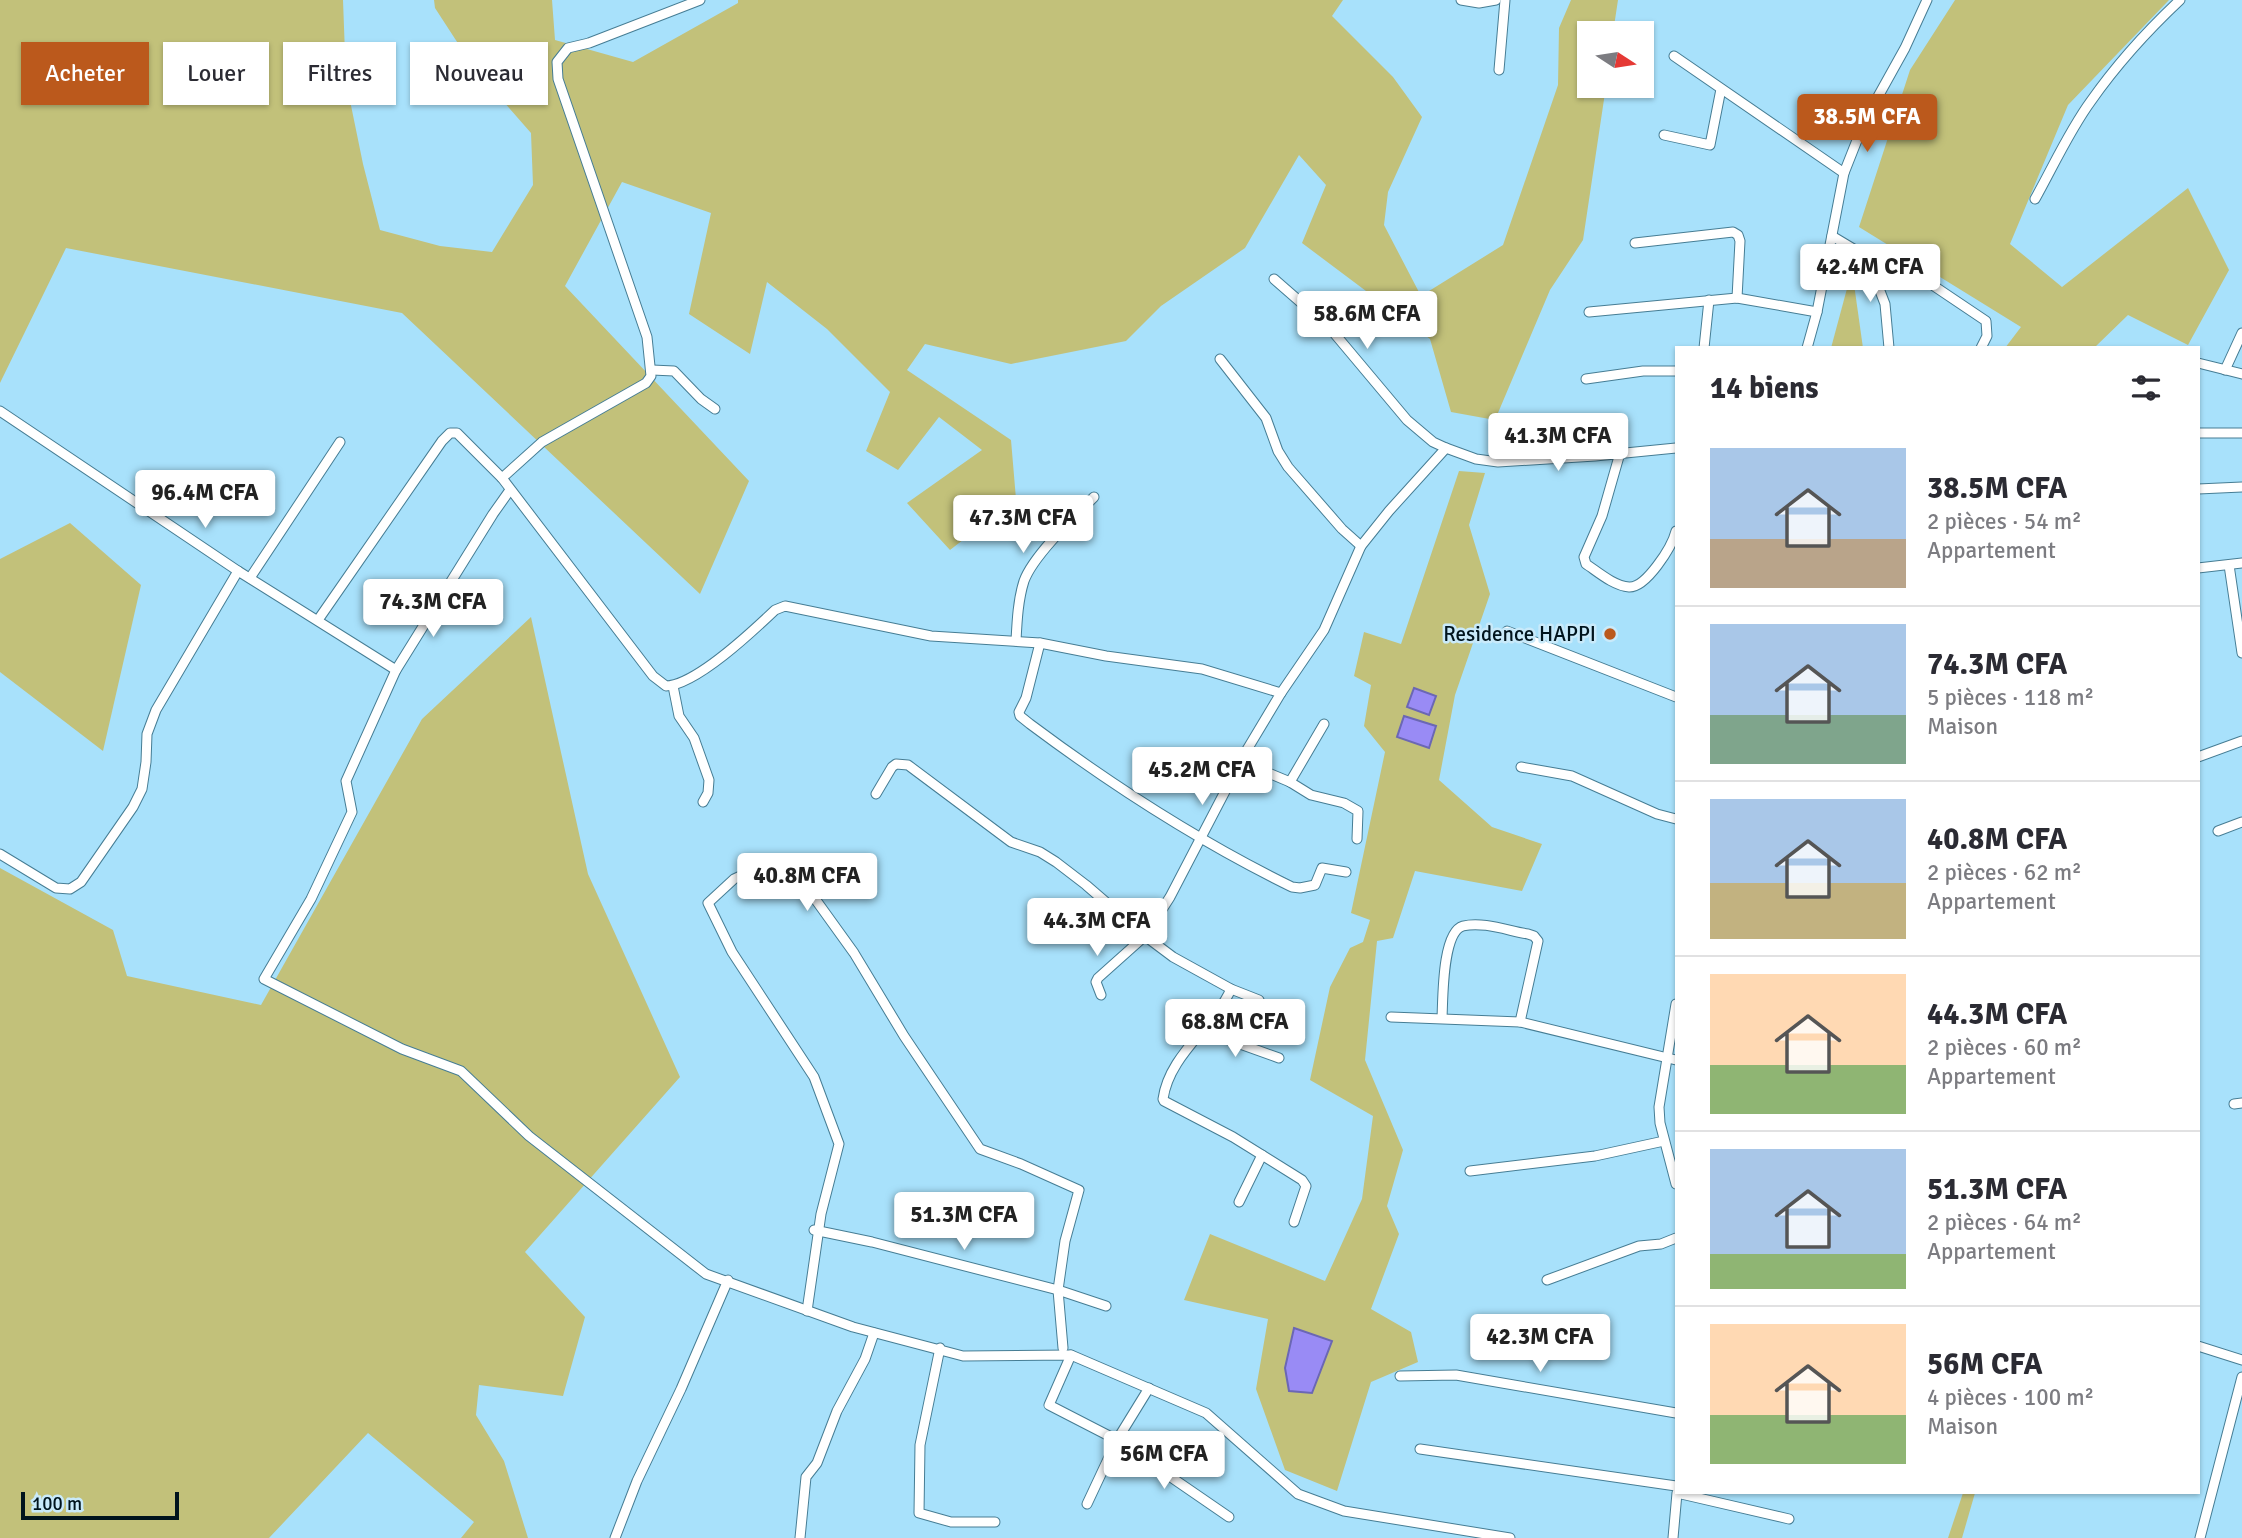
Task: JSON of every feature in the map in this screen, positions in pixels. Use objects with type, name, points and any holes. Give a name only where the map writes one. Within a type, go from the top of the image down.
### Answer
[{"type":"street","points":[[502,478],[542,442],[646,383],[652,370],[647,337],[558,79],[557,62],[568,48],[589,43],[700,0]]},
{"type":"street","points":[[1461,0],[1479,3],[1496,0]]},
{"type":"street","points":[[1499,70],[1505,0]]},
{"type":"street","points":[[1808,346],[1817,312],[1844,173],[1865,120],[1905,48],[1927,0]]},
{"type":"street","points":[[2035,199],[2089,103],[2136,44],[2180,0]]},
{"type":"street","points":[[1674,56],[1844,173]]},
{"type":"street","points":[[1664,135],[1710,145],[1721,89]]},
{"type":"street","points":[[1635,243],[1733,232],[1738,235],[1740,241],[1737,298]]},
{"type":"street","points":[[1832,236],[1867,257],[1901,268],[1924,280],[1986,321],[1987,336],[1982,346]]},
{"type":"street","points":[[1867,257],[1885,304],[1889,346]]},
{"type":"street","points":[[1274,279],[1329,327],[1407,421],[1433,442],[1446,448],[1476,459],[1498,462],[1675,448]]},
{"type":"street","points":[[1589,312],[1737,298],[1817,312]]},
{"type":"street","points":[[1704,346],[1709,300]]},
{"type":"street","points":[[2225,370],[2242,333]]},
{"type":"street","points":[[1220,359],[1266,418],[1278,451],[1288,467],[1342,529],[1361,546]]},
{"type":"street","points":[[2200,364],[2242,374]]},
{"type":"street","points":[[652,370],[674,371],[701,399],[715,409]]},
{"type":"street","points":[[1586,379],[1643,371],[1675,370]]},
{"type":"street","points":[[0,411],[238,571],[396,670]]},
{"type":"street","points":[[318,620],[442,442],[450,433],[457,433],[502,478],[653,676],[666,686],[684,682],[726,654],[780,607],[931,636],[1040,643],[1106,656],[1202,669],[1282,692]]},
{"type":"street","points":[[2200,433],[2242,433]]},
{"type":"street","points":[[250,578],[340,442]]},
{"type":"street","points":[[1101,995],[1097,982],[1101,973],[1145,936],[1170,897],[1240,761],[1324,629],[1361,546],[1446,448]]},
{"type":"street","points":[[1620,453],[1602,516],[1584,557],[1586,564],[1620,585],[1637,586],[1655,568],[1675,534]]},
{"type":"street","points":[[2200,489],[2242,487]]},
{"type":"street","points":[[510,490],[396,670],[346,781],[352,812],[311,898],[264,979],[402,1049],[461,1071],[539,1144],[706,1274],[874,1333],[963,1356],[1071,1355],[1206,1413],[1298,1494],[1344,1511],[1510,1538]]},
{"type":"street","points":[[1016,641],[1025,579],[1054,539],[1094,497]]},
{"type":"street","points":[[2200,568],[2242,563]]},
{"type":"street","points":[[2228,565],[2242,653]]},
{"type":"street","points":[[0,854],[56,888],[70,889],[81,882],[133,807],[142,789],[147,734],[156,710],[238,571]]},
{"type":"street","points":[[1507,631],[1675,697]]},
{"type":"street","points":[[1040,643],[1026,698],[1019,712],[1020,716],[1066,751],[1141,802],[1292,887],[1315,885],[1322,868],[1346,872]]},
{"type":"street","points":[[673,686],[679,716],[694,738],[709,780],[708,793],[703,802]]},
{"type":"street","points":[[1290,782],[1324,724]]},
{"type":"street","points":[[2200,756],[2242,741]]},
{"type":"street","points":[[1240,761],[1290,782],[1311,795],[1344,803],[1358,811],[1357,839]]},
{"type":"street","points":[[876,794],[892,767],[897,764],[908,765],[1011,842],[1040,852],[1056,862],[1173,957],[1231,989],[1259,1000]]},
{"type":"street","points":[[1521,767],[1572,776],[1657,814],[1675,819]]},
{"type":"street","points":[[2218,831],[2242,822]]},
{"type":"street","points":[[807,1311],[816,1230],[839,1143],[814,1077],[732,952],[708,903],[734,879],[766,864],[795,871],[854,953],[904,1036],[980,1149],[1079,1190],[1065,1241],[1058,1290],[1063,1348]]},
{"type":"street","points":[[1442,1018],[1446,958],[1451,941],[1455,931],[1476,925],[1528,934],[1538,941],[1520,1022]]},
{"type":"street","points":[[1231,989],[1174,1070],[1163,1099],[1233,1137],[1306,1183],[1294,1222]]},
{"type":"street","points":[[1391,1017],[1520,1022],[1672,1058]]},
{"type":"street","points":[[1675,1018],[1672,1058],[1659,1107],[1664,1142],[1675,1180]]},
{"type":"street","points":[[1201,1030],[1279,1058]]},
{"type":"street","points":[[1470,1171],[1595,1156],[1664,1142]]},
{"type":"street","points":[[1239,1202],[1262,1155]]},
{"type":"street","points":[[816,1230],[1058,1290],[1106,1306]]},
{"type":"street","points":[[1548,1280],[1639,1246],[1661,1244],[1675,1238]]},
{"type":"street","points":[[615,1538],[727,1281]]},
{"type":"street","points":[[800,1538],[806,1477],[817,1463],[837,1411],[864,1359],[874,1333]]},
{"type":"street","points":[[2200,1347],[2242,1360]]},
{"type":"street","points":[[940,1349],[920,1445],[919,1513],[951,1522],[995,1522]]},
{"type":"street","points":[[1071,1355],[1049,1405],[1117,1440],[1229,1517]]},
{"type":"street","points":[[1401,1376],[1456,1375],[1675,1413]]},
{"type":"street","points":[[2200,1538],[2242,1377]]},
{"type":"street","points":[[1087,1504],[1117,1440],[1149,1388]]},
{"type":"street","points":[[1420,1449],[1675,1486]]},
{"type":"street","points":[[1673,1538],[1677,1494]]},
{"type":"street","points":[[1681,1494],[1789,1519]]},
{"type":"shaded area","points":[[0,0],[343,0],[345,42],[283,42],[283,105],[351,105],[380,230],[440,246],[492,252],[533,185],[531,133],[506,105],[548,105],[548,42],[457,42],[435,8],[434,0],[552,0],[555,40],[633,62],[738,3],[738,0],[1343,0],[1332,16],[1393,77],[1422,117],[1388,192],[1384,225],[1421,296],[1503,245],[1558,85],[1559,28],[1571,0],[1618,0],[1615,21],[1577,21],[1577,98],[1604,98],[1583,240],[1550,290],[1495,420],[1451,412],[1430,339],[1302,243],[1326,185],[1299,155],[1245,248],[1161,306],[1126,341],[1011,364],[925,344],[907,370],[1011,440],[1016,499],[950,550],[907,503],[982,450],[939,417],[898,470],[866,451],[890,392],[827,329],[767,282],[750,354],[689,314],[711,213],[622,182],[565,286],[749,481],[700,594],[402,313],[66,248],[0,383]]},
{"type":"shaded area","points":[[1955,0],[2169,0],[2068,105],[2010,244],[2062,287],[2188,188],[2229,270],[2188,345],[2128,315],[2096,346],[2007,346],[2021,327],[1859,227],[1910,70]]},
{"type":"shaded area","points":[[1852,270],[1863,346],[1832,346]]},
{"type":"shaded area","points":[[1459,471],[1485,473],[1469,525],[1490,594],[1455,695],[1439,780],[1492,827],[1542,844],[1522,891],[1415,871],[1393,938],[1377,941],[1365,1060],[1403,1150],[1387,1206],[1399,1234],[1371,1309],[1411,1332],[1418,1362],[1371,1382],[1337,1491],[1285,1470],[1256,1389],[1268,1319],[1184,1300],[1210,1234],[1325,1281],[1362,1199],[1373,1116],[1310,1080],[1330,987],[1350,948],[1363,942],[1370,920],[1351,913],[1385,752],[1364,726],[1371,685],[1354,676],[1364,632],[1401,644]]},
{"type":"shaded area","points":[[70,523],[141,585],[103,751],[0,672],[0,559]]},
{"type":"shaded area","points":[[531,617],[588,874],[680,1077],[525,1252],[585,1317],[563,1396],[479,1385],[476,1415],[504,1461],[528,1538],[461,1538],[474,1522],[368,1433],[269,1538],[0,1538],[0,868],[113,930],[127,976],[261,1005],[422,719]]},
{"type":"shaded area","points":[[1414,688],[1436,696],[1429,715],[1407,707]]},
{"type":"shaded area","points":[[1404,716],[1436,726],[1429,748],[1397,737]]},
{"type":"shaded area","points":[[1294,1328],[1332,1341],[1312,1393],[1289,1391],[1285,1368]]},
{"type":"shaded area","points":[[1963,1494],[1975,1494],[1962,1538],[1948,1538]]},
{"type":"place","name":"Residence HAPPI","points":[[1610,634]]}]
